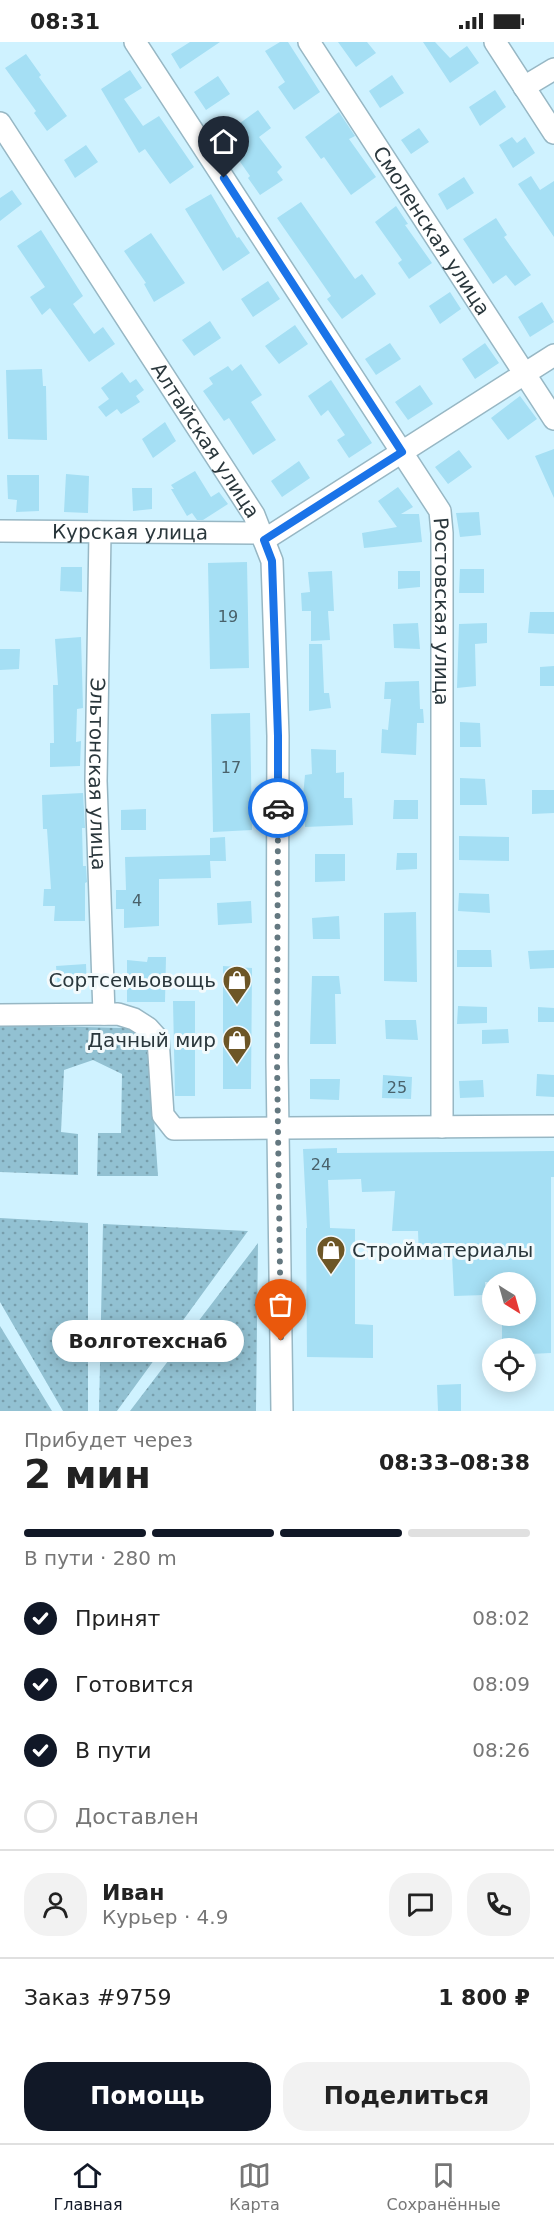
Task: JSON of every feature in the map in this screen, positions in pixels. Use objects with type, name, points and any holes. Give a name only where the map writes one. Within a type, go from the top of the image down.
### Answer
[{"type":"street","name":"Ростовская улица","points":[[135,42],[440,511],[442,533],[442,1127]]},
{"type":"street","name":"Смоленская улица","points":[[309,42],[554,419]]},
{"type":"street","points":[[495,42],[554,133]]},
{"type":"street","points":[[524,87],[554,69]]},
{"type":"street","name":"Алтайская улица","points":[[0,123],[248,505],[272,561],[278,736],[277,1061],[282,1411]]},
{"type":"street","points":[[262,536],[402,452],[554,355]]},
{"type":"street","name":"Курская улица","points":[[0,531],[262,536]]},
{"type":"street","name":"Эльтонская улица","points":[[100,532],[96,781],[105,1014]]},
{"type":"street","points":[[0,1015],[118,1014],[134,1019],[148,1028],[158,1039],[163,1115],[174,1129],[554,1126]]},
{"type":"shaded area","points":[[0,1025],[127,1028],[143,1036],[150,1060],[158,1176],[97,1176],[98,1133],[121,1133],[122,1074],[93,1060],[64,1070],[61,1132],[78,1134],[78,1175],[0,1172]]},
{"type":"shaded area","points":[[0,1218],[88,1223],[88,1411],[63,1411],[0,1302]]},
{"type":"shaded area","points":[[103,1224],[248,1231],[117,1411],[99,1411]]},
{"type":"shaded area","points":[[258,1243],[256,1411],[130,1411]]},
{"type":"shaded area","points":[[0,1326],[52,1411],[0,1411]]},
{"type":"building","points":[[190,42],[220,42],[180,69],[171,54]]},
{"type":"building","points":[[280,42],[288,42],[320,92],[294,110],[278,87],[285,82],[265,51]]},
{"type":"building","points":[[338,42],[367,42],[376,53],[356,67]]},
{"type":"building","points":[[423,42],[435,42],[450,58],[467,46],[479,63],[450,83]]},
{"type":"building","points":[[26,54],[41,75],[39,77],[67,116],[47,131],[34,113],[36,111],[5,68]]},
{"type":"building","points":[[130,70],[142,88],[124,99],[143,126],[159,116],[194,167],[170,184],[145,149],[139,153],[101,89]]},
{"type":"building","points":[[392,75],[404,93],[380,108],[369,91]]},
{"type":"building","points":[[218,76],[230,94],[206,110],[194,92]]},
{"type":"building","points":[[495,90],[506,107],[480,126],[469,107]]},
{"type":"building","points":[[258,110],[271,128],[259,137],[282,167],[277,172],[283,180],[260,195],[248,178],[250,176],[222,136]]},
{"type":"building","points":[[339,112],[355,136],[349,139],[376,177],[351,195],[324,157],[321,159],[305,137]]},
{"type":"building","points":[[419,128],[429,142],[411,154],[401,140]]},
{"type":"building","points":[[512,137],[517,143],[525,137],[535,153],[513,168],[499,145]]},
{"type":"building","points":[[86,145],[98,162],[75,178],[64,160]]},
{"type":"building","points":[[531,176],[540,190],[554,181],[554,237],[518,184]]},
{"type":"building","points":[[464,177],[474,193],[447,210],[438,194]]},
{"type":"building","points":[[12,190],[22,204],[0,221],[0,198]]},
{"type":"building","points":[[211,194],[237,238],[239,237],[250,253],[223,271],[185,209]]},
{"type":"building","points":[[301,202],[355,279],[362,274],[376,294],[342,319],[327,299],[331,296],[277,218]]},
{"type":"building","points":[[396,206],[408,224],[405,225],[432,263],[409,279],[398,263],[402,260],[375,222]]},
{"type":"building","points":[[496,218],[507,235],[504,237],[531,275],[515,286],[506,275],[493,284],[463,239]]},
{"type":"building","points":[[41,230],[83,296],[73,304],[94,334],[103,327],[115,344],[89,362],[50,308],[42,315],[30,297],[45,287],[17,246]]},
{"type":"building","points":[[151,233],[185,283],[154,302],[144,284],[146,283],[124,251]]},
{"type":"building","points":[[268,281],[280,299],[253,317],[241,299]]},
{"type":"building","points":[[450,292],[461,309],[440,324],[429,306]]},
{"type":"building","points":[[542,302],[554,322],[530,337],[518,317]]},
{"type":"building","points":[[210,321],[221,338],[194,356],[182,340]]},
{"type":"building","points":[[295,325],[308,344],[279,364],[265,346]]},
{"type":"building","points":[[390,343],[401,359],[376,375],[365,359]]},
{"type":"building","points":[[485,343],[499,363],[475,379],[462,359]]},
{"type":"building","points":[[241,364],[262,395],[251,402],[276,440],[253,455],[229,418],[224,421],[203,391],[213,384],[209,378],[228,366],[232,371]]},
{"type":"building","points":[[42,369],[43,386],[46,386],[47,440],[8,439],[6,370]]},
{"type":"building","points":[[122,372],[130,383],[136,379],[144,390],[136,396],[140,402],[121,414],[117,409],[106,417],[98,407],[109,399],[101,388]]},
{"type":"building","points":[[331,380],[372,443],[349,458],[337,440],[345,435],[328,410],[321,416],[308,396]]},
{"type":"building","points":[[420,385],[433,404],[408,420],[395,402]]},
{"type":"building","points":[[520,396],[537,419],[508,440],[491,418]]},
{"type":"building","points":[[165,422],[176,441],[153,458],[142,439]]},
{"type":"building","points":[[554,449],[554,498],[535,456]]},
{"type":"building","points":[[459,450],[472,467],[448,484],[435,467]]},
{"type":"building","points":[[299,461],[310,478],[282,497],[271,481]]},
{"type":"building","points":[[195,471],[211,497],[219,492],[228,504],[203,520],[197,520],[192,513],[187,516],[171,489],[174,489],[171,485]]},
{"type":"building","points":[[66,474],[89,476],[88,513],[64,512]]},
{"type":"building","points":[[7,475],[39,475],[39,511],[16,512],[17,500],[8,499]]},
{"type":"building","points":[[398,487],[413,507],[401,514],[419,514],[422,542],[364,548],[362,533],[397,527],[378,501]]},
{"type":"building","points":[[132,488],[152,488],[152,509],[133,511]]},
{"type":"building","points":[[479,512],[481,535],[460,537],[456,513]]},
{"type":"building","points":[[247,562],[249,668],[210,669],[208,563]]},
{"type":"building","points":[[61,567],[82,567],[82,592],[60,591]]},
{"type":"building","points":[[460,569],[484,569],[484,593],[459,593]]},
{"type":"building","points":[[332,571],[334,611],[328,611],[330,640],[311,641],[311,611],[302,611],[301,593],[310,592],[308,572]]},
{"type":"building","points":[[398,571],[420,571],[420,587],[398,589]]},
{"type":"building","points":[[530,612],[554,612],[554,634],[528,633]]},
{"type":"building","points":[[418,623],[420,649],[394,648],[393,624]]},
{"type":"building","points":[[487,623],[487,643],[475,644],[476,686],[457,688],[459,624]]},
{"type":"building","points":[[81,637],[83,708],[77,709],[76,742],[81,741],[80,766],[50,767],[50,743],[54,743],[53,685],[58,685],[55,639]]},
{"type":"building","points":[[309,644],[322,644],[324,693],[329,693],[331,708],[309,711]]},
{"type":"building","points":[[0,649],[20,649],[19,669],[0,670]]},
{"type":"building","points":[[554,666],[554,686],[540,686],[540,667]]},
{"type":"building","points":[[419,681],[420,709],[423,709],[424,723],[417,723],[416,755],[381,753],[382,729],[388,730],[391,699],[384,699],[385,682]]},
{"type":"building","points":[[250,713],[252,830],[213,832],[211,714]]},
{"type":"building","points":[[460,722],[480,723],[481,747],[460,747]]},
{"type":"building","points":[[311,749],[336,750],[336,773],[344,772],[344,798],[352,798],[353,825],[305,827],[303,796],[305,775],[312,774]]},
{"type":"building","points":[[460,778],[485,779],[487,805],[460,805]]},
{"type":"building","points":[[532,790],[554,790],[554,813],[532,814]]},
{"type":"building","points":[[83,793],[85,828],[82,828],[83,866],[86,866],[87,882],[85,883],[85,921],[54,921],[55,906],[43,906],[44,889],[51,889],[47,829],[43,829],[42,795]]},
{"type":"building","points":[[394,800],[418,800],[418,819],[393,819]]},
{"type":"building","points":[[146,809],[146,830],[121,830],[121,810]]},
{"type":"building","points":[[459,836],[509,837],[509,861],[459,860]]},
{"type":"building","points":[[225,837],[226,861],[210,861],[211,878],[159,879],[159,926],[124,928],[124,909],[116,909],[116,890],[126,890],[125,857],[210,855],[210,838]]},
{"type":"building","points":[[397,853],[417,853],[417,869],[396,870]]},
{"type":"building","points":[[315,854],[345,854],[345,881],[315,882]]},
{"type":"building","points":[[459,893],[489,894],[490,913],[458,911]]},
{"type":"building","points":[[251,901],[252,923],[218,925],[217,903]]},
{"type":"building","points":[[416,912],[417,982],[384,981],[384,913]]},
{"type":"building","points":[[339,916],[340,939],[313,939],[312,918]]},
{"type":"building","points":[[457,950],[491,950],[492,967],[457,967]]},
{"type":"building","points":[[554,950],[554,968],[530,969],[528,951]]},
{"type":"building","points":[[148,957],[166,957],[165,1002],[127,1002],[127,960],[147,962]]},
{"type":"building","points":[[86,964],[87,988],[58,989],[56,966]]},
{"type":"building","name":"Сортсемьовощь","points":[[223,966],[252,968],[251,1089],[223,1089]]},
{"type":"building","points":[[312,976],[339,976],[341,994],[335,994],[336,1044],[310,1044]]},
{"type":"building","points":[[173,1001],[195,1001],[195,1096],[175,1096]]},
{"type":"building","points":[[458,1006],[487,1007],[487,1023],[457,1024]]},
{"type":"building","points":[[538,1007],[554,1008],[554,1022],[538,1022]]},
{"type":"building","points":[[385,1020],[416,1020],[418,1040],[386,1039]]},
{"type":"building","points":[[508,1029],[509,1043],[482,1044],[482,1030]]},
{"type":"building","points":[[537,1074],[554,1075],[554,1097],[536,1096]]},
{"type":"building","points":[[383,1075],[412,1077],[411,1099],[382,1098]]},
{"type":"building","points":[[310,1079],[340,1079],[339,1100],[310,1099]]},
{"type":"building","points":[[483,1080],[484,1097],[460,1098],[459,1081]]},
{"type":"building","points":[[337,1148],[337,1153],[554,1151],[554,1177],[551,1177],[551,1353],[536,1354],[536,1338],[502,1338],[502,1326],[536,1326],[536,1272],[482,1272],[482,1295],[454,1296],[452,1256],[419,1258],[418,1231],[392,1231],[395,1191],[362,1192],[361,1179],[328,1180],[330,1228],[355,1229],[355,1324],[373,1325],[373,1358],[307,1357],[307,1228],[303,1149]]},
{"type":"building","points":[[461,1384],[461,1411],[438,1411],[437,1385]]},
{"type":"way so far","points":[[278,808],[277,1061],[281,1341]]},
{"type":"place","name":"Сортсемьовощь","points":[[237,1006]]},
{"type":"place","name":"Дачный мир","points":[[237,1066]]},
{"type":"place","name":"Стройматериалы","points":[[331,1276]]},
{"type":"place","name":"Волготехснаб","points":[[281,1341]]},
{"type":"route","points":[[224,178],[402,452],[264,540],[272,561],[278,808]]}]
